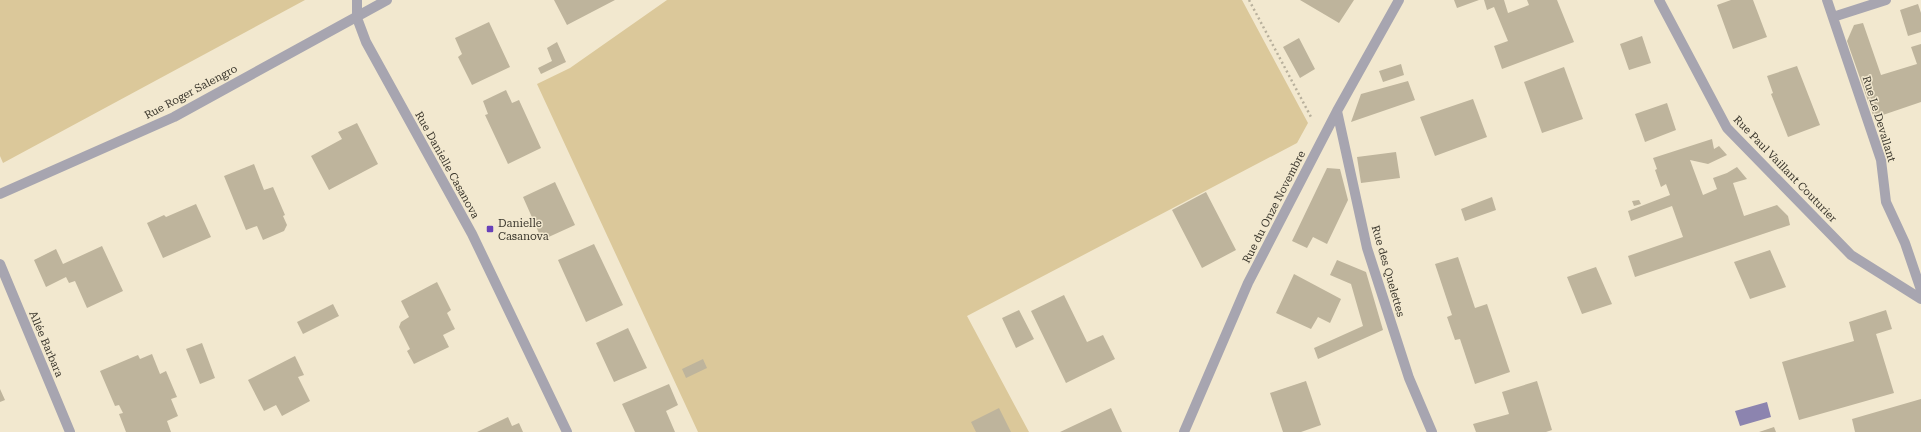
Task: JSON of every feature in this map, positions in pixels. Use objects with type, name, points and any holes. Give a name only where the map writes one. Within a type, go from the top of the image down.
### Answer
[{"type":"street","points":[[357,0],[357,18]]},
{"type":"street","name":"Rue Roger Salengro","points":[[0,194],[174,117],[312,39],[357,18],[387,0]]},
{"type":"street","name":"Rue du Onze Novembre","points":[[1184,432],[1248,283],[1337,111],[1400,0]]},
{"type":"street","name":"Rue Paul Vaillant Couturier","points":[[1659,0],[1727,128],[1851,255],[1921,299]]},
{"type":"street","name":"Rue Le Devallant","points":[[1827,0],[1881,160],[1886,202],[1905,243],[1921,290]]},
{"type":"street","points":[[1833,17],[1886,0]]},
{"type":"street","name":"Rue Danielle Casanova","points":[[357,18],[366,42],[472,234],[567,432]]},
{"type":"street","name":"Rue des Quelettes","points":[[1337,111],[1368,248],[1409,378],[1432,432]]},
{"type":"street","name":"Allée Barbara","points":[[0,264],[70,432]]},
{"type":"path","points":[[1249,0],[1323,138]]},
{"type":"shaded area","points":[[0,0],[305,0],[3,163],[0,156]]},
{"type":"shaded area","points":[[667,0],[1242,0],[1308,123],[1297,143],[967,316],[1029,432],[698,432],[537,84],[570,68]]},
{"type":"shaded area","points":[[1767,402],[1771,417],[1740,426],[1735,411]]},
{"type":"building","points":[[554,0],[615,0],[567,25]]},
{"type":"building","points":[[1300,0],[1354,0],[1339,23]]},
{"type":"building","points":[[1454,0],[1479,0],[1457,8]]},
{"type":"building","points":[[1484,0],[1504,0],[1508,13],[1529,5],[1527,0],[1557,0],[1574,42],[1502,69],[1494,46],[1508,41],[1494,7],[1487,10]]},
{"type":"building","points":[[1731,0],[1753,0],[1767,37],[1733,49],[1717,5]]},
{"type":"building","points":[[1918,4],[1921,13],[1921,32],[1908,36],[1900,10]]},
{"type":"building","points":[[489,22],[510,67],[472,85],[458,57],[462,54],[455,38]]},
{"type":"building","points":[[1863,23],[1881,75],[1917,64],[1911,47],[1921,44],[1921,102],[1874,118],[1847,41],[1854,25]]},
{"type":"building","points":[[1642,36],[1651,63],[1629,70],[1620,44]]},
{"type":"building","points":[[1299,38],[1315,69],[1300,78],[1283,47]]},
{"type":"building","points":[[557,42],[566,62],[541,74],[538,68],[552,61],[547,48]]},
{"type":"building","points":[[1401,64],[1404,75],[1383,82],[1379,71]]},
{"type":"building","points":[[1797,66],[1820,125],[1788,137],[1771,94],[1773,93],[1767,76]]},
{"type":"building","points":[[1564,67],[1583,119],[1542,133],[1524,82]]},
{"type":"building","points":[[1408,81],[1415,100],[1351,122],[1361,94]]},
{"type":"building","points":[[506,90],[512,103],[519,100],[541,148],[508,164],[485,115],[488,114],[483,101]]},
{"type":"building","points":[[1473,99],[1487,137],[1435,156],[1420,117]]},
{"type":"building","points":[[1667,103],[1676,130],[1645,142],[1635,114]]},
{"type":"building","points":[[357,123],[378,164],[329,190],[311,156],[342,139],[338,132]]},
{"type":"building","points":[[1712,139],[1714,149],[1719,146],[1727,155],[1708,164],[1690,160],[1703,195],[1717,189],[1713,178],[1727,173],[1737,167],[1747,179],[1733,183],[1744,216],[1777,205],[1788,216],[1790,225],[1635,277],[1628,256],[1683,237],[1672,206],[1631,221],[1628,211],[1670,195],[1666,184],[1661,187],[1655,170],[1657,169],[1653,158]]},
{"type":"building","points":[[1396,152],[1400,178],[1361,183],[1357,157]]},
{"type":"building","points":[[254,164],[264,190],[273,187],[285,215],[283,216],[287,225],[284,231],[263,240],[257,226],[246,230],[224,176]]},
{"type":"building","points":[[1327,168],[1340,169],[1348,200],[1327,244],[1313,237],[1307,248],[1292,241]]},
{"type":"building","points":[[555,182],[575,225],[542,240],[523,197]]},
{"type":"building","points":[[1206,192],[1236,250],[1202,268],[1172,210]]},
{"type":"building","points":[[1492,197],[1496,210],[1465,221],[1461,209]]},
{"type":"building","points":[[1639,200],[1641,204],[1634,206],[1632,201]]},
{"type":"building","points":[[196,204],[211,237],[163,258],[147,223],[164,215],[166,217]]},
{"type":"building","points":[[594,244],[623,305],[586,322],[558,260]]},
{"type":"building","points":[[102,246],[123,291],[87,308],[75,281],[69,283],[66,277],[46,287],[34,260],[56,249],[63,264]]},
{"type":"building","points":[[1770,250],[1786,287],[1750,299],[1734,262]]},
{"type":"building","points":[[1458,257],[1475,308],[1487,304],[1510,372],[1475,384],[1460,339],[1455,340],[1447,317],[1452,315],[1435,264]]},
{"type":"building","points":[[1337,260],[1366,272],[1383,330],[1318,359],[1314,348],[1363,326],[1351,284],[1330,275]]},
{"type":"building","points":[[1596,267],[1612,304],[1582,314],[1567,277]]},
{"type":"building","points":[[1294,274],[1341,299],[1330,323],[1318,317],[1311,329],[1276,313]]},
{"type":"building","points":[[437,282],[451,310],[447,313],[455,329],[443,335],[449,347],[414,364],[407,351],[410,349],[399,327],[401,322],[409,317],[401,301]]},
{"type":"building","points":[[1064,295],[1087,342],[1103,335],[1115,359],[1066,383],[1031,311]]},
{"type":"building","points":[[333,304],[339,316],[303,334],[297,322]]},
{"type":"building","points":[[1019,310],[1034,339],[1016,348],[1002,318]]},
{"type":"building","points":[[1886,310],[1892,329],[1876,334],[1894,393],[1799,420],[1782,362],[1854,341],[1849,322]]},
{"type":"building","points":[[628,328],[647,368],[614,382],[596,343]]},
{"type":"building","points":[[202,343],[215,378],[200,384],[186,349]]},
{"type":"building","points":[[152,354],[160,374],[166,371],[177,397],[171,399],[178,416],[167,421],[171,432],[126,432],[119,414],[123,413],[119,405],[115,406],[100,371],[138,355],[140,359]]},
{"type":"building","points":[[295,356],[304,375],[298,377],[310,401],[282,416],[276,405],[264,411],[248,380]]},
{"type":"building","points":[[703,359],[707,368],[686,378],[682,369]]},
{"type":"building","points":[[1306,381],[1321,425],[1301,432],[1283,432],[1270,393]]},
{"type":"building","points":[[1537,381],[1552,430],[1546,432],[1476,432],[1473,424],[1509,414],[1502,392]]},
{"type":"building","points":[[669,384],[678,405],[666,411],[675,432],[635,432],[622,404]]},
{"type":"building","points":[[0,389],[5,400],[0,402]]},
{"type":"building","points":[[1921,399],[1921,432],[1855,432],[1852,419]]},
{"type":"building","points":[[999,408],[1011,432],[976,432],[971,422]]},
{"type":"building","points":[[1111,408],[1122,432],[1060,432]]},
{"type":"building","points":[[508,417],[512,426],[519,423],[523,432],[477,432]]},
{"type":"building","points":[[1774,427],[1776,432],[1759,432]]},
{"type":"place","name":"Danielle Casanova","points":[[490,229]]}]
